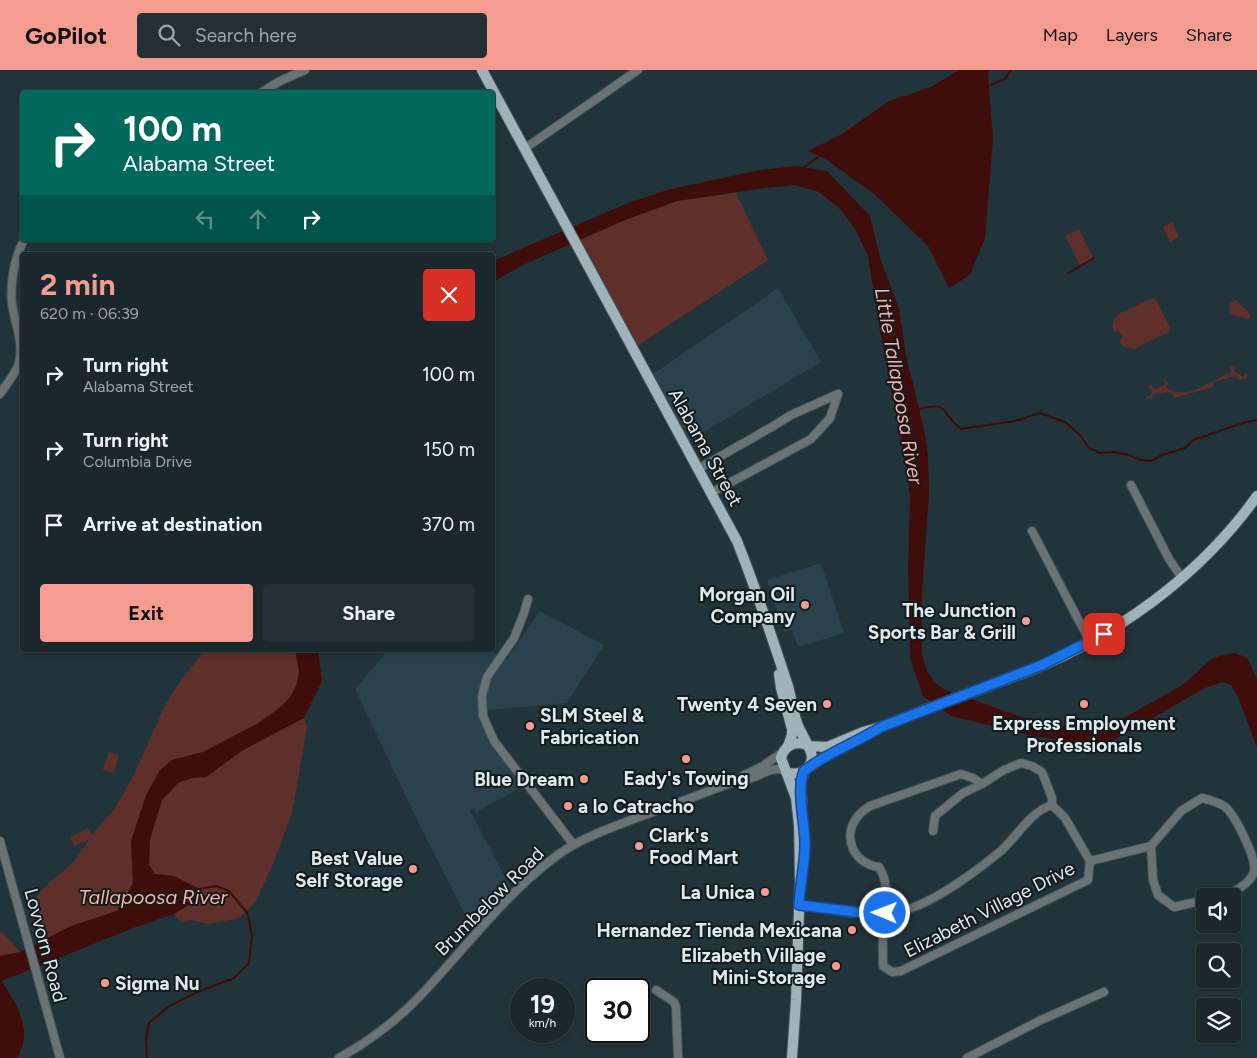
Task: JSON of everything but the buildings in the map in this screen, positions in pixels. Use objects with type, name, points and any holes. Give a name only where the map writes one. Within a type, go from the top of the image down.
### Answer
[{"type":"main road","name":"Alabama Street","points":[[482,70],[493,90]]},
{"type":"main road","name":"Alabama Street","points":[[495,94],[737,541],[754,583],[770,631],[778,661],[788,687],[797,724],[808,745]]},
{"type":"main road","points":[[792,1058],[800,880],[798,809],[792,783],[785,771],[781,758],[786,749],[798,742],[826,747],[1049,662],[1090,642],[1155,600],[1182,578],[1215,547],[1256,500]]},
{"type":"main road","name":"Alabama Street","points":[[778,661],[781,688],[792,729],[792,735],[786,749]]},
{"type":"main road","points":[[785,771],[796,774],[832,752],[866,737],[881,727]]},
{"type":"main road","points":[[800,880],[805,862],[805,828],[800,787],[812,755],[808,745]]},
{"type":"street","points":[[265,90],[305,70]]},
{"type":"street","points":[[524,149],[638,70]]},
{"type":"street","points":[[0,394],[18,368],[20,341],[12,303],[14,270],[23,242]]},
{"type":"street","points":[[698,469],[791,414],[838,394],[830,418],[812,439],[711,493]]},
{"type":"street","points":[[1131,485],[1169,559],[1182,578]]},
{"type":"street","points":[[1032,531],[1090,642]]},
{"type":"street","points":[[528,599],[514,638],[487,677],[482,696],[483,716],[494,741],[573,844]]},
{"type":"street","name":"Brumbelow Road","points":[[738,780],[763,766],[786,749]]},
{"type":"street","points":[[933,831],[935,816],[963,793],[1004,770],[1021,763],[1032,766],[1042,772],[1052,798],[1052,805]]},
{"type":"street","name":"Brumbelow Road","points":[[339,1058],[375,1034],[408,1007],[506,902],[550,861],[573,844],[738,780],[752,779],[773,769],[785,771]]},
{"type":"street","points":[[885,913],[887,890],[884,874],[879,867],[858,858],[850,840],[858,815],[870,806],[961,774],[973,778],[982,784]]},
{"type":"street","points":[[1090,861],[1151,846],[1181,812],[1202,798],[1225,807],[1240,828],[1252,851],[1255,871],[1250,880],[1238,888]]},
{"type":"street","name":"Elizabeth Village Drive","points":[[799,905],[864,913],[885,913],[905,910],[929,900],[970,873],[1002,849],[1042,808],[1052,805],[1065,818],[1090,861],[1088,880],[901,971],[892,972],[883,966],[885,913]]},
{"type":"street","name":"Lovvorn Road","points":[[0,841],[60,1058]]},
{"type":"street","points":[[1151,846],[1154,880],[1158,895],[1174,907],[1196,902]]},
{"type":"street","points":[[656,990],[674,1002],[676,1007],[678,1058]]},
{"type":"street","points":[[967,1058],[1041,1020],[1104,992]]},
{"type":"shaded area","points":[[736,193],[768,260],[637,346],[580,240],[625,220],[677,201]]},
{"type":"shaded area","points":[[1172,222],[1179,237],[1170,242],[1163,227]]},
{"type":"shaded area","points":[[1079,229],[1093,258],[1080,265],[1065,236]]},
{"type":"shaded area","points":[[778,288],[821,362],[689,441],[653,374]]},
{"type":"shaded area","points":[[1153,298],[1156,300],[1170,328],[1169,332],[1134,349],[1122,346],[1119,341],[1122,335],[1118,331],[1114,332],[1113,329],[1115,318],[1118,314]]},
{"type":"shaded area","points":[[1236,300],[1250,314],[1251,317],[1249,319],[1233,315],[1229,311],[1230,303]]},
{"type":"shaded area","points":[[1233,365],[1236,367],[1234,371],[1243,377],[1246,373],[1248,374],[1247,378],[1238,380],[1235,376],[1213,382],[1213,387],[1174,398],[1172,392],[1153,394],[1152,399],[1146,398],[1146,396],[1151,396],[1152,390],[1147,387],[1151,385],[1155,390],[1165,384],[1164,379],[1169,383],[1166,387],[1181,393],[1198,388],[1231,372],[1229,367]]},
{"type":"shaded area","name":"Morgan Oil Company","points":[[821,563],[844,633],[798,647],[792,630],[784,632],[767,580]]},
{"type":"shaded area","points":[[540,611],[604,645],[567,703],[478,711],[480,722],[487,737],[524,786],[476,812],[474,809],[470,810],[511,889],[473,930],[420,826],[355,689],[386,652],[493,652],[507,659]]},
{"type":"shaded area","points":[[203,652],[295,652],[299,671],[297,684],[291,696],[279,709],[257,724],[203,752],[172,760],[131,841],[133,883],[117,911],[71,926],[44,940],[45,932],[35,898],[73,863],[90,839],[74,846],[70,837],[88,828],[92,835],[115,808],[133,777],[173,692]]},
{"type":"shaded area","points":[[304,718],[307,727],[292,813],[273,864],[256,901],[239,918],[209,924],[190,920],[182,923],[174,914],[198,899],[174,876],[155,874],[149,865],[150,839],[162,800],[178,783],[191,778],[206,777],[243,750]]},
{"type":"shaded area","points":[[109,752],[119,755],[114,773],[103,770]]},
{"type":"shaded area","points":[[2,932],[20,952],[0,956],[0,933]]},
{"type":"water","points":[[959,70],[989,70],[993,139],[985,238],[970,275],[949,288],[928,246],[874,194],[827,160],[808,151],[842,134],[889,101],[931,87]]},
{"type":"water","name":"Little Tallapoosa River","points":[[795,166],[827,171],[870,216],[880,258],[899,309],[906,355],[925,434],[928,456],[929,495],[922,593],[922,654],[927,671],[934,682],[945,690],[1024,718],[1050,725],[1089,730],[1115,723],[1184,684],[1210,660],[1222,655],[1235,653],[1247,658],[1257,679],[1257,747],[1237,695],[1231,685],[1222,682],[1205,688],[1110,742],[1079,743],[1032,736],[951,716],[923,696],[910,659],[908,569],[910,495],[868,256],[855,229],[841,210],[819,192],[795,185],[677,201],[625,220],[523,265],[495,281],[495,260],[628,203],[667,190],[760,170]]},
{"type":"water","name":"Tallapoosa River","points":[[295,652],[318,652],[322,681],[304,718],[243,750],[206,777],[191,778],[178,783],[162,800],[150,839],[149,865],[155,874],[174,876],[200,889],[198,899],[174,914],[133,928],[2,981],[22,1018],[24,1037],[17,1058],[0,1058],[0,956],[20,952],[71,926],[117,911],[133,883],[131,841],[146,795],[160,770],[172,760],[203,752],[257,724],[282,706],[291,696],[297,684],[299,671]]},
{"type":"waterway","points":[[987,86],[1005,79],[1011,70]]},
{"type":"waterway","points":[[803,168],[819,156]]},
{"type":"waterway","points":[[1068,273],[1094,258]]},
{"type":"waterway","name":"Little Tallapoosa River","points":[[918,409],[940,407],[961,429],[1015,421],[1040,413],[1065,422],[1080,435],[1089,448],[1100,453],[1114,452],[1129,455],[1140,460],[1151,461],[1162,455],[1185,448],[1193,440],[1257,420]]},
{"type":"waterway","points":[[147,1058],[146,1040],[149,1023],[169,1006],[195,993],[234,978],[249,963],[252,937],[248,914],[229,891],[216,886],[199,889]]},
{"type":"place","name":"Morgan Oil Company","points":[[805,605]]},
{"type":"place","name":"The Junction Sports Bar & Grill","points":[[1026,621]]},
{"type":"place","name":"Twenty 4 Seven","points":[[827,704]]},
{"type":"place","name":"Express Employment Professionals","points":[[1084,704]]},
{"type":"place","name":"SLM Steel & Fabrication","points":[[530,726]]},
{"type":"place","name":"Eady's Towing","points":[[686,759]]},
{"type":"place","name":"Blue Dream","points":[[584,779]]},
{"type":"place","name":"a lo Catracho","points":[[568,806]]},
{"type":"place","name":"Clark's Food Mart","points":[[639,846]]},
{"type":"place","name":"Best Value Self Storage","points":[[413,869]]},
{"type":"place","name":"La Unica","points":[[765,892]]},
{"type":"place","name":"Hernandez Tienda Mexicana","points":[[852,930]]},
{"type":"place","name":"Elizabeth Village Mini-Storage","points":[[836,966]]},
{"type":"place","name":"Sigma Nu","points":[[105,983]]},
{"type":"route","points":[[885,913],[864,913],[799,905],[800,880],[805,862],[805,828],[800,787],[804,771],[832,752],[866,737],[881,727],[1028,671],[1104,634]]}]
